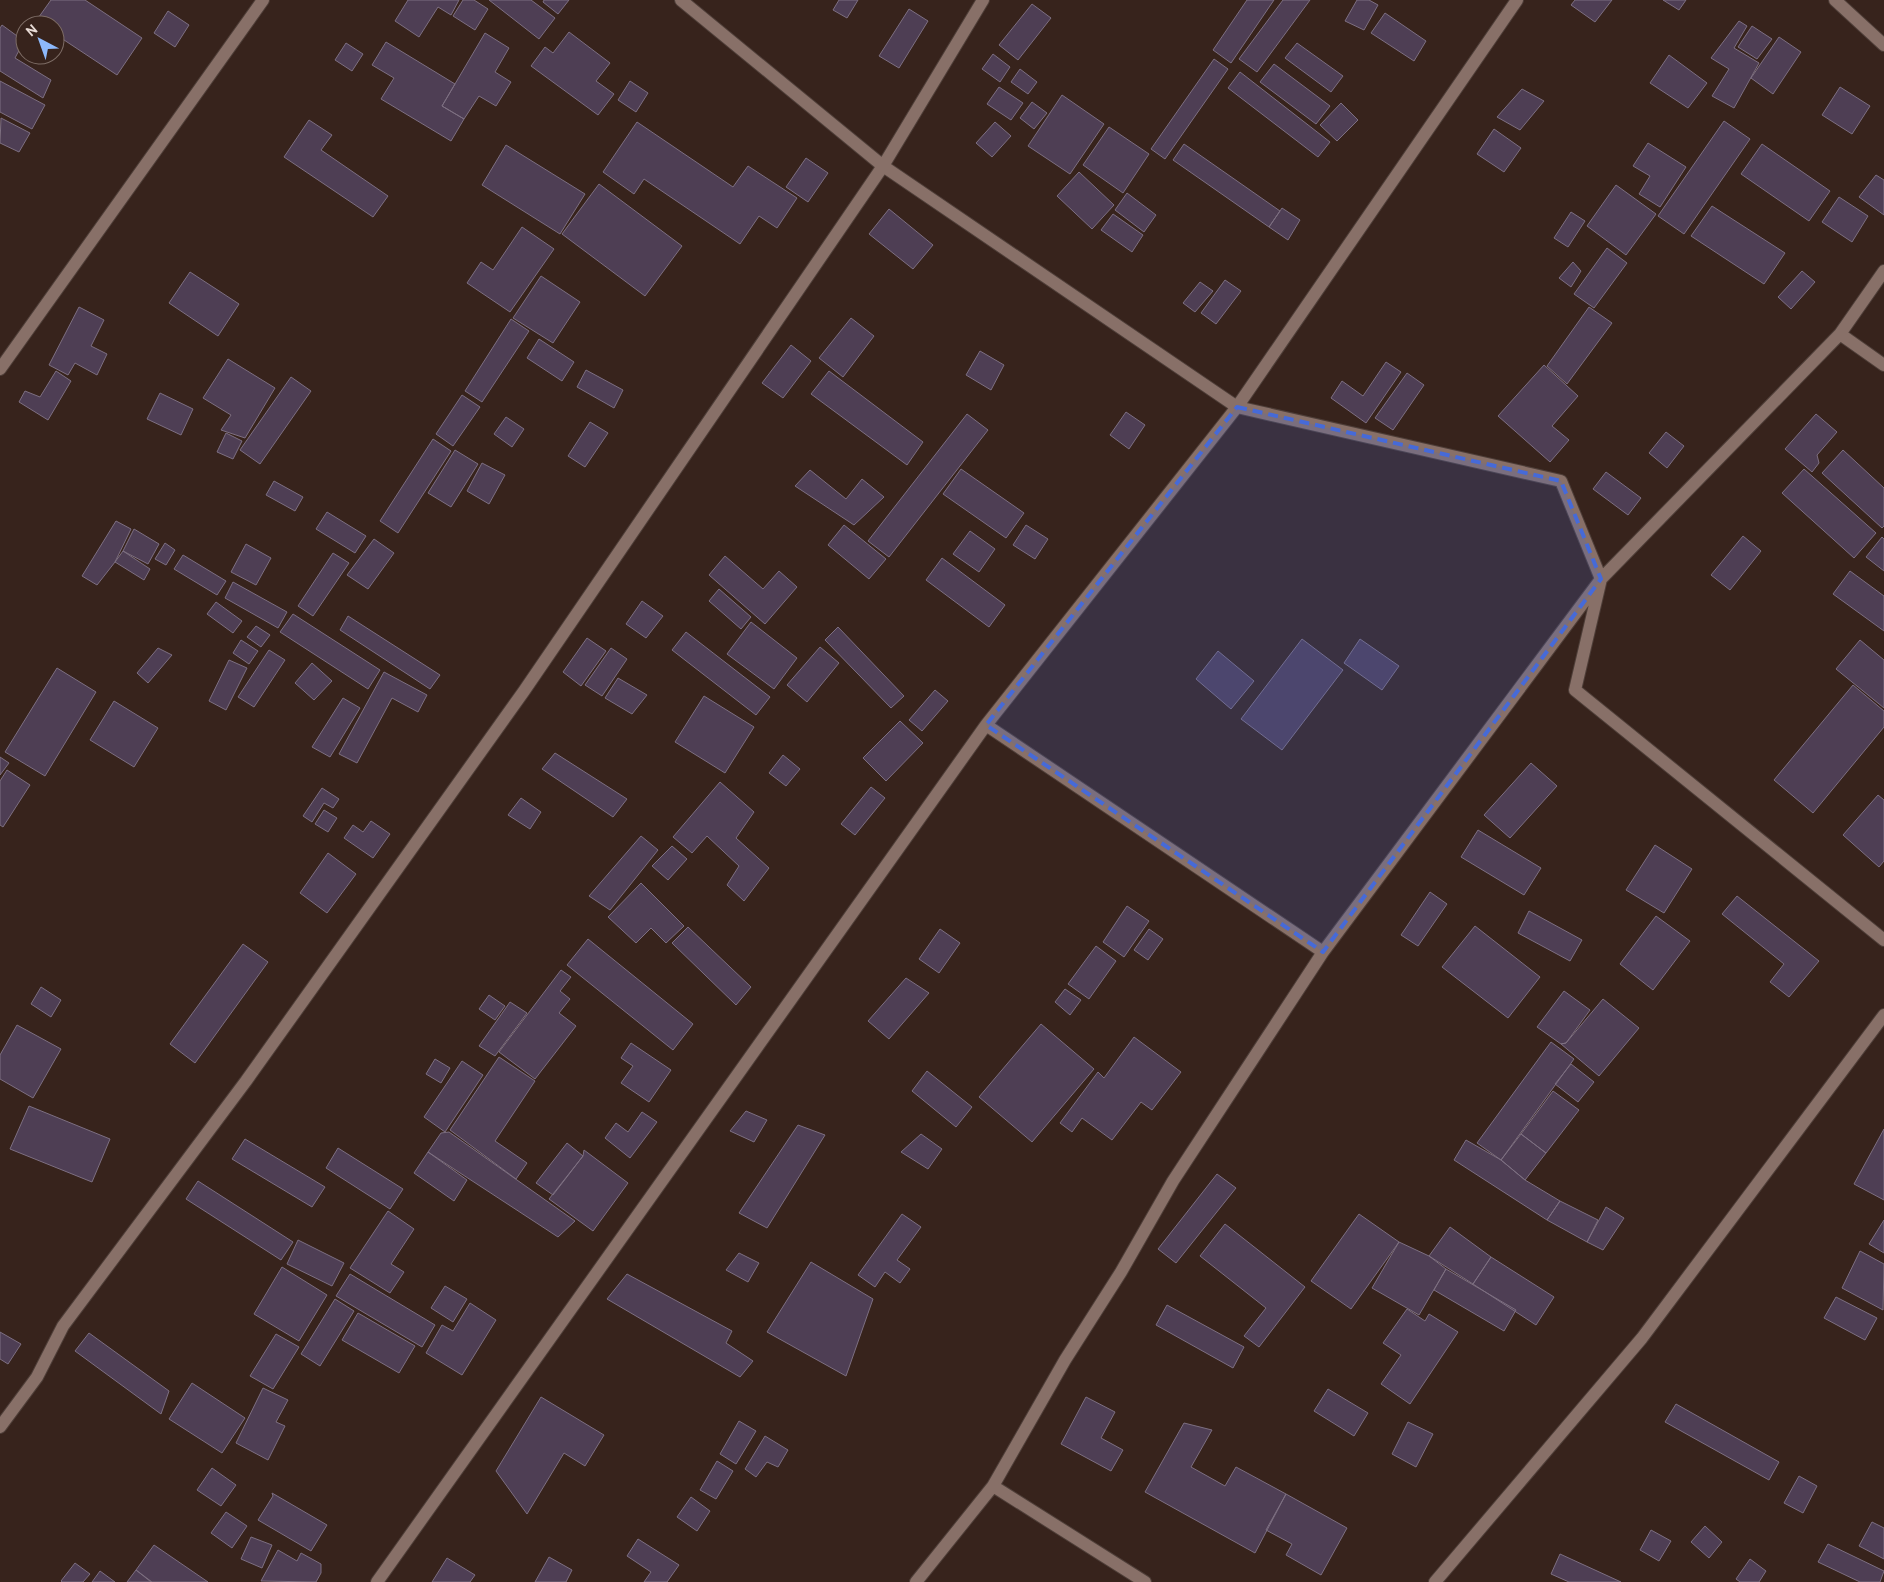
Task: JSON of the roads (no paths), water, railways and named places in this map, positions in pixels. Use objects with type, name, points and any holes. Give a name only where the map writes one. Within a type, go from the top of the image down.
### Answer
[{"type":"street","points":[[0,369],[263,0]]},
{"type":"street","points":[[681,0],[883,166],[1237,408],[1561,481],[1601,579],[1575,690],[1884,940]]},
{"type":"street","points":[[0,1427],[37,1376],[63,1326],[246,1081],[524,691],[883,166],[983,0]]},
{"type":"street","points":[[377,1582],[986,725],[1237,408],[1518,0]]},
{"type":"street","points":[[1836,0],[1884,45]]},
{"type":"street","points":[[916,1582],[993,1486],[1065,1360],[1121,1272],[1173,1181],[1323,952],[1601,579],[1840,334],[1884,271]]},
{"type":"street","points":[[1840,334],[1884,365]]},
{"type":"street","points":[[986,725],[1323,952]]},
{"type":"street","points":[[1435,1582],[1642,1338],[1884,1015]]},
{"type":"street","points":[[993,1486],[1145,1582]]}]
